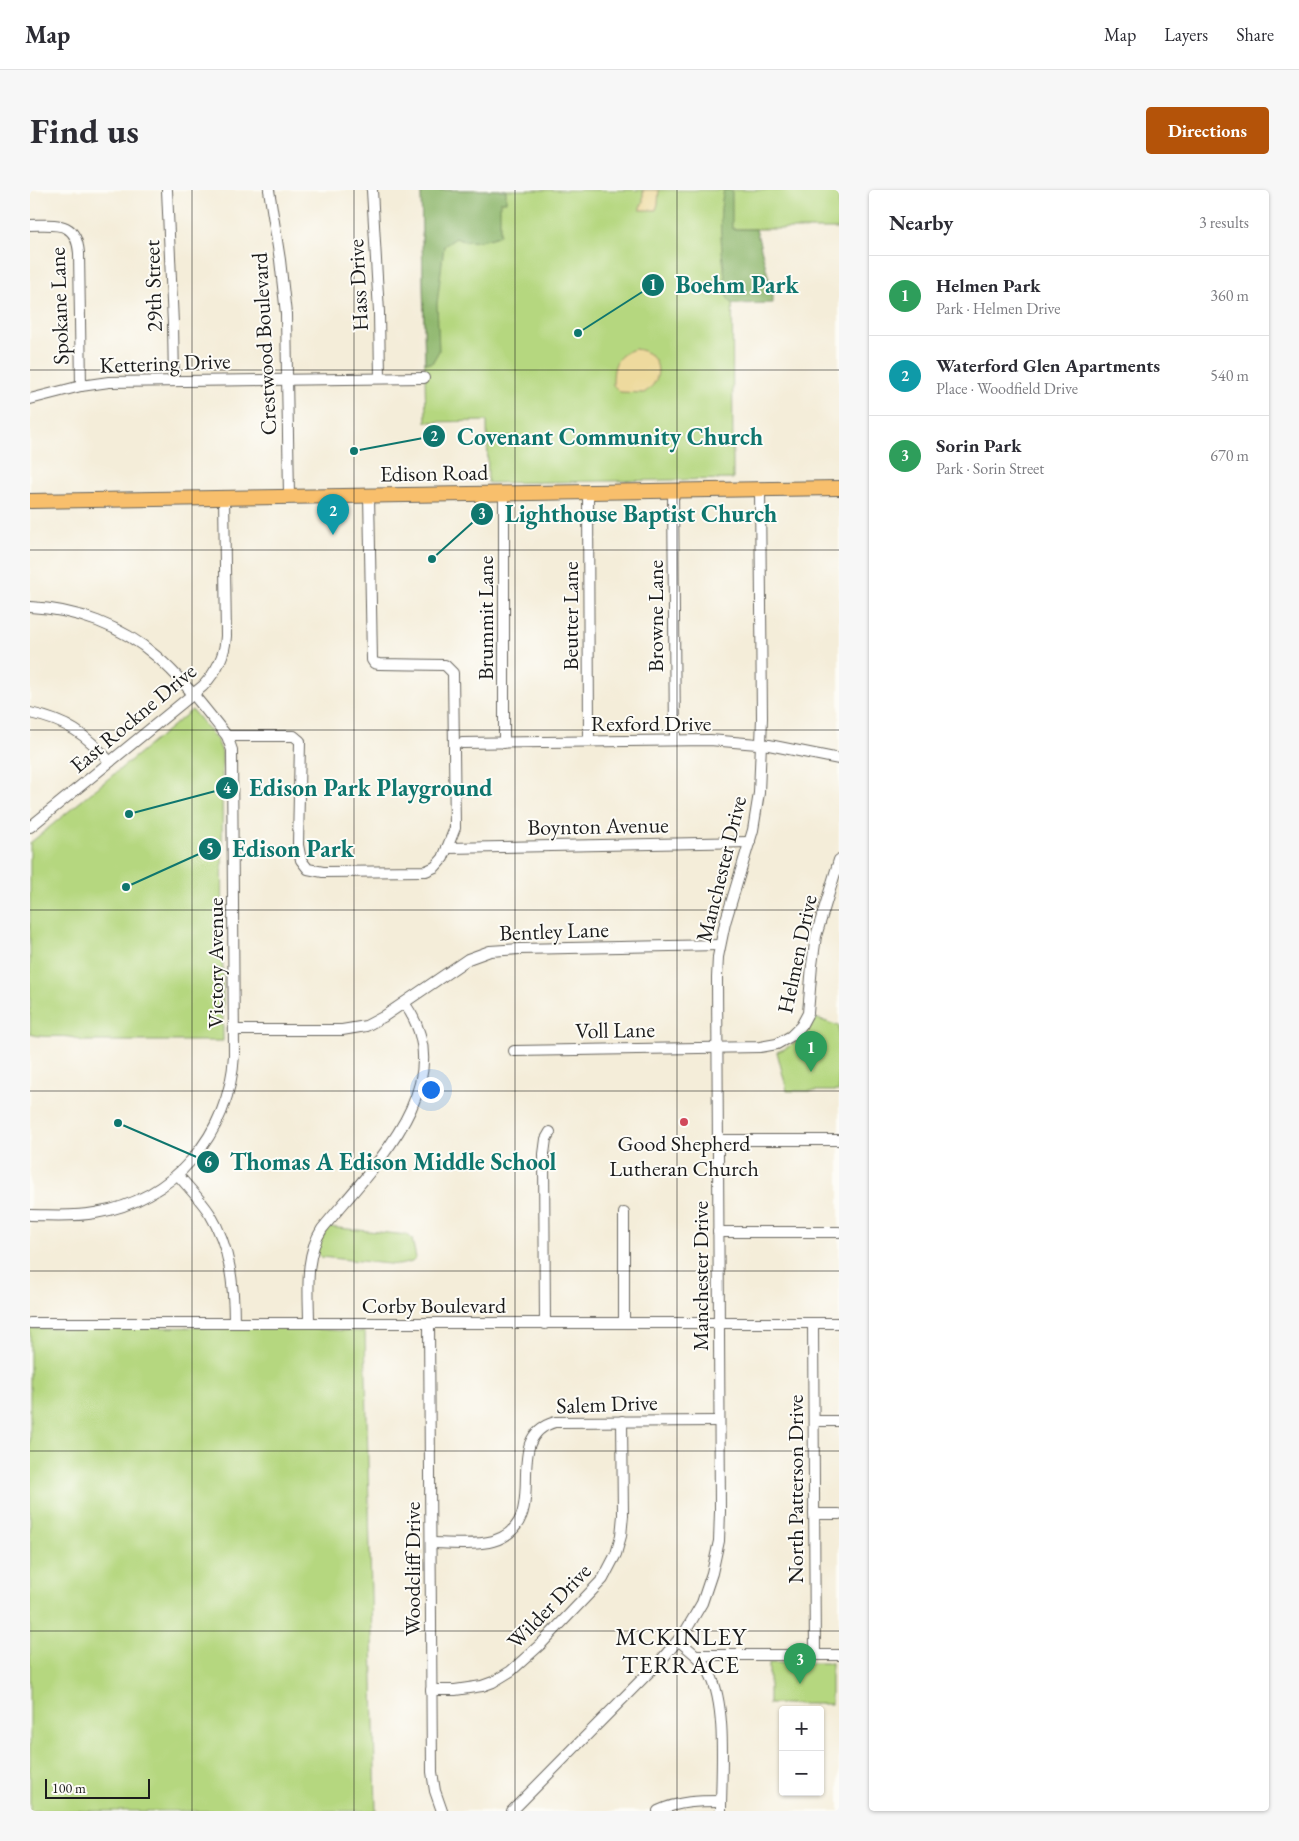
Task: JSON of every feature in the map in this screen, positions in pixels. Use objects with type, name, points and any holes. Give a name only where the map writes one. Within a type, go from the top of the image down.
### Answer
[{"type":"main road","name":"Edison Road","points":[[30,501],[839,488]]},
{"type":"street","name":"29th Street","points":[[167,190],[174,324],[174,381]]},
{"type":"street","name":"Crestwood Boulevard","points":[[269,190],[283,287],[288,379],[289,496]]},
{"type":"street","name":"Hass Drive","points":[[372,190],[379,312],[380,378]]},
{"type":"street","name":"Spokane Lane","points":[[30,225],[59,225],[67,228],[75,236],[79,253],[81,386]]},
{"type":"street","name":"Kettering Drive","points":[[30,399],[81,386],[109,382],[424,378]]},
{"type":"street","name":"Manchester Drive","points":[[512,1811],[679,1641],[702,1603],[716,1558],[720,1519],[717,978],[720,945],[729,907],[750,842],[759,794],[761,744],[760,489]]},
{"type":"street","name":"Browne Lane","points":[[673,490],[675,740]]},
{"type":"street","name":"Beutter Lane","points":[[588,492],[589,741]]},
{"type":"street","name":"Brummit Lane","points":[[504,493],[504,743]]},
{"type":"street","points":[[30,607],[61,610],[82,615],[116,630],[156,656],[193,694],[227,736],[294,736],[299,739],[301,744],[298,794],[298,845],[304,866],[315,872],[426,871],[435,867],[443,858],[455,828],[453,673],[446,665],[379,664],[374,663],[372,660],[369,495]]},
{"type":"street","name":"East Rockne Drive","points":[[30,828],[203,686],[216,669],[226,646],[224,497]]},
{"type":"street","points":[[30,713],[46,716],[69,725],[92,742],[110,762]]},
{"type":"street","name":"Victory Avenue","points":[[30,1215],[81,1215],[121,1207],[153,1193],[194,1159],[206,1142],[222,1111],[232,1081],[234,1030],[232,750],[227,736]]},
{"type":"street","name":"Rexford Drive","points":[[462,743],[675,740],[761,744],[839,759]]},
{"type":"street","name":"Boynton Avenue","points":[[447,848],[750,842]]},
{"type":"street","name":"Helmen Drive","points":[[716,1047],[760,1047],[777,1044],[791,1036],[802,1026],[810,1004],[816,936],[839,860]]},
{"type":"street","name":"Bentley Lane","points":[[234,1030],[357,1028],[374,1023],[467,960],[490,951],[720,945]]},
{"type":"street","points":[[309,1323],[309,1261],[316,1238],[392,1142],[408,1117],[420,1083],[422,1042],[416,1022],[404,1003]]},
{"type":"street","name":"Voll Lane","points":[[514,1051],[716,1047]]},
{"type":"street","points":[[545,1324],[544,1154],[546,1139],[550,1132]]},
{"type":"street","points":[[717,1140],[839,1140]]},
{"type":"street","points":[[178,1174],[210,1214],[222,1240],[232,1279],[234,1323]]},
{"type":"street","points":[[624,1213],[624,1323]]},
{"type":"street","points":[[718,1232],[839,1232]]},
{"type":"street","name":"North Patterson Drive","points":[[813,1323],[815,1655]]},
{"type":"street","name":"Corby Boulevard","points":[[30,1324],[839,1323]]},
{"type":"street","name":"Woodcliff Drive","points":[[429,1324],[432,1777],[434,1791],[442,1811]]},
{"type":"street","name":"Salem Drive","points":[[431,1543],[487,1542],[501,1537],[512,1529],[521,1516],[526,1501],[526,1454],[539,1430],[546,1425],[555,1422],[720,1421]]},
{"type":"street","points":[[814,1421],[839,1421]]},
{"type":"street","name":"Wilder Drive","points":[[432,1690],[455,1690],[482,1686],[493,1682],[511,1671],[541,1644],[603,1579],[616,1554],[621,1536],[623,1515],[622,1422]]},
{"type":"street","points":[[814,1514],[839,1514]]},
{"type":"street","points":[[658,1811],[675,1804],[690,1802],[721,1806],[719,1702],[717,1689],[710,1673],[696,1655],[679,1641]]},
{"type":"street","points":[[696,1655],[839,1655]]},
{"type":"green space","points":[[421,190],[839,190],[839,229],[732,229],[733,479],[488,483],[487,421],[426,422]]},
{"type":"green space","points":[[421,190],[506,190],[506,202],[500,202],[500,235],[490,239],[471,241],[456,238],[444,246],[437,304],[439,351],[432,363],[425,363]]},
{"type":"green space","points":[[724,190],[732,190],[732,229],[756,229],[773,295],[773,303],[732,304],[727,297],[721,228]]},
{"type":"green space","points":[[192,710],[217,740],[222,752],[223,1041],[82,1041],[63,1036],[36,1036],[30,1034],[30,843]]},
{"type":"green space","points":[[815,1018],[839,1026],[839,1091],[787,1091],[777,1052],[789,1047],[799,1039],[808,1030]]},
{"type":"green space","points":[[328,1227],[408,1235],[412,1239],[416,1258],[412,1262],[399,1265],[321,1257],[315,1251]]},
{"type":"green space","points":[[281,1327],[365,1332],[376,1811],[30,1811],[30,1328]]},
{"type":"green space","points":[[769,1663],[831,1663],[831,1704],[769,1704]]},
{"type":"sand","points":[[643,190],[659,190],[656,210],[640,210],[643,203]]},
{"type":"sand","points":[[635,349],[644,351],[655,361],[658,367],[656,381],[644,393],[620,392],[613,385],[616,362],[623,354]]},
{"type":"place","name":"Boehm Park","points":[[578,333]]},
{"type":"place","name":"Covenant Community Church","points":[[354,451]]},
{"type":"place","name":"Waterford Glen Apartments","points":[[333,535]]},
{"type":"place","name":"Lighthouse Baptist Church","points":[[432,559]]},
{"type":"place","name":"Edison Park Playground","points":[[129,814]]},
{"type":"place","name":"Edison Park","points":[[126,887]]},
{"type":"place","name":"Helmen Park","points":[[811,1072]]},
{"type":"place","name":"Good Shepherd Lutheran Church","points":[[684,1122]]},
{"type":"place","name":"Thomas A Edison Middle School","points":[[118,1123]]},
{"type":"place","name":"Sorin Park","points":[[800,1684]]},
{"type":"district","name":"MCKINLEY TERRACE","points":[[681,1650]]}]
